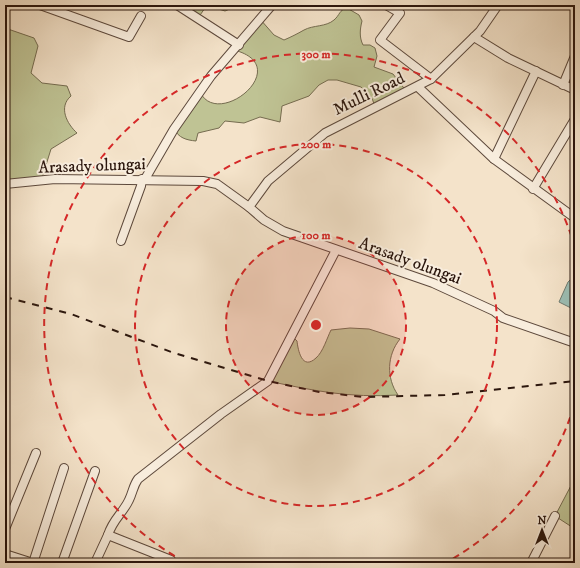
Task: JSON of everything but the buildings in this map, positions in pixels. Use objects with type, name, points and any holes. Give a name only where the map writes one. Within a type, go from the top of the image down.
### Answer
[{"type":"street","points":[[40,5],[129,37],[140,16]]},
{"type":"street","points":[[177,5],[239,45]]},
{"type":"street","points":[[122,241],[143,179],[174,129],[211,76],[272,5]]},
{"type":"street","points":[[386,5],[400,13]]},
{"type":"street","points":[[404,5],[400,13],[380,40],[431,78]]},
{"type":"street","name":"Mulli Road","points":[[249,206],[268,181],[325,133],[353,117],[418,87],[431,78],[474,37],[498,5]]},
{"type":"street","points":[[474,37],[508,58],[575,90]]},
{"type":"street","points":[[563,84],[575,56]]},
{"type":"street","points":[[494,159],[536,71]]},
{"type":"street","points":[[418,87],[494,159],[575,218]]},
{"type":"street","points":[[533,188],[575,119]]},
{"type":"street","name":"Arasady olungai","points":[[5,184],[55,179],[203,180],[217,184],[249,206],[264,220],[283,231],[433,283],[494,311],[503,318],[575,343]]},
{"type":"street","points":[[95,563],[112,523],[129,500],[138,479],[221,414],[268,381],[336,250]]},
{"type":"street","points":[[5,530],[36,453]]},
{"type":"street","points":[[5,554],[33,563],[64,468]]},
{"type":"street","points":[[62,563],[95,471]]},
{"type":"street","points":[[531,563],[555,516]]},
{"type":"street","points":[[108,535],[171,560]]},
{"type":"green space","points":[[177,5],[239,5],[225,11],[209,6],[205,8],[198,18]]},
{"type":"green space","points":[[347,8],[359,15],[362,21],[360,33],[363,45],[370,45],[375,48],[377,56],[374,67],[393,74],[407,92],[375,107],[372,98],[361,87],[337,80],[328,80],[319,85],[309,96],[282,106],[280,122],[260,117],[244,123],[225,121],[219,128],[198,133],[196,141],[183,138],[178,135],[174,129],[200,92],[209,102],[222,104],[235,100],[247,91],[255,80],[257,69],[251,58],[234,50],[260,19],[274,35],[284,40],[308,28],[331,22],[342,10]]},
{"type":"green space","points":[[5,28],[34,38],[38,46],[31,73],[42,83],[67,86],[71,96],[65,105],[65,115],[70,125],[77,133],[51,149],[41,181],[5,184]]},
{"type":"green space","points":[[350,328],[369,329],[400,339],[390,359],[391,381],[398,395],[348,395],[301,388],[268,381],[294,338],[297,341],[298,349],[302,358],[307,362],[316,358],[323,349],[331,330]]},
{"type":"green space","points":[[575,478],[575,529],[555,516]]},
{"type":"water","points":[[575,275],[575,310],[559,302],[568,282]]},
{"type":"railway","points":[[5,297],[71,314],[174,353],[268,381],[319,392],[364,397],[445,395],[575,381]]}]
